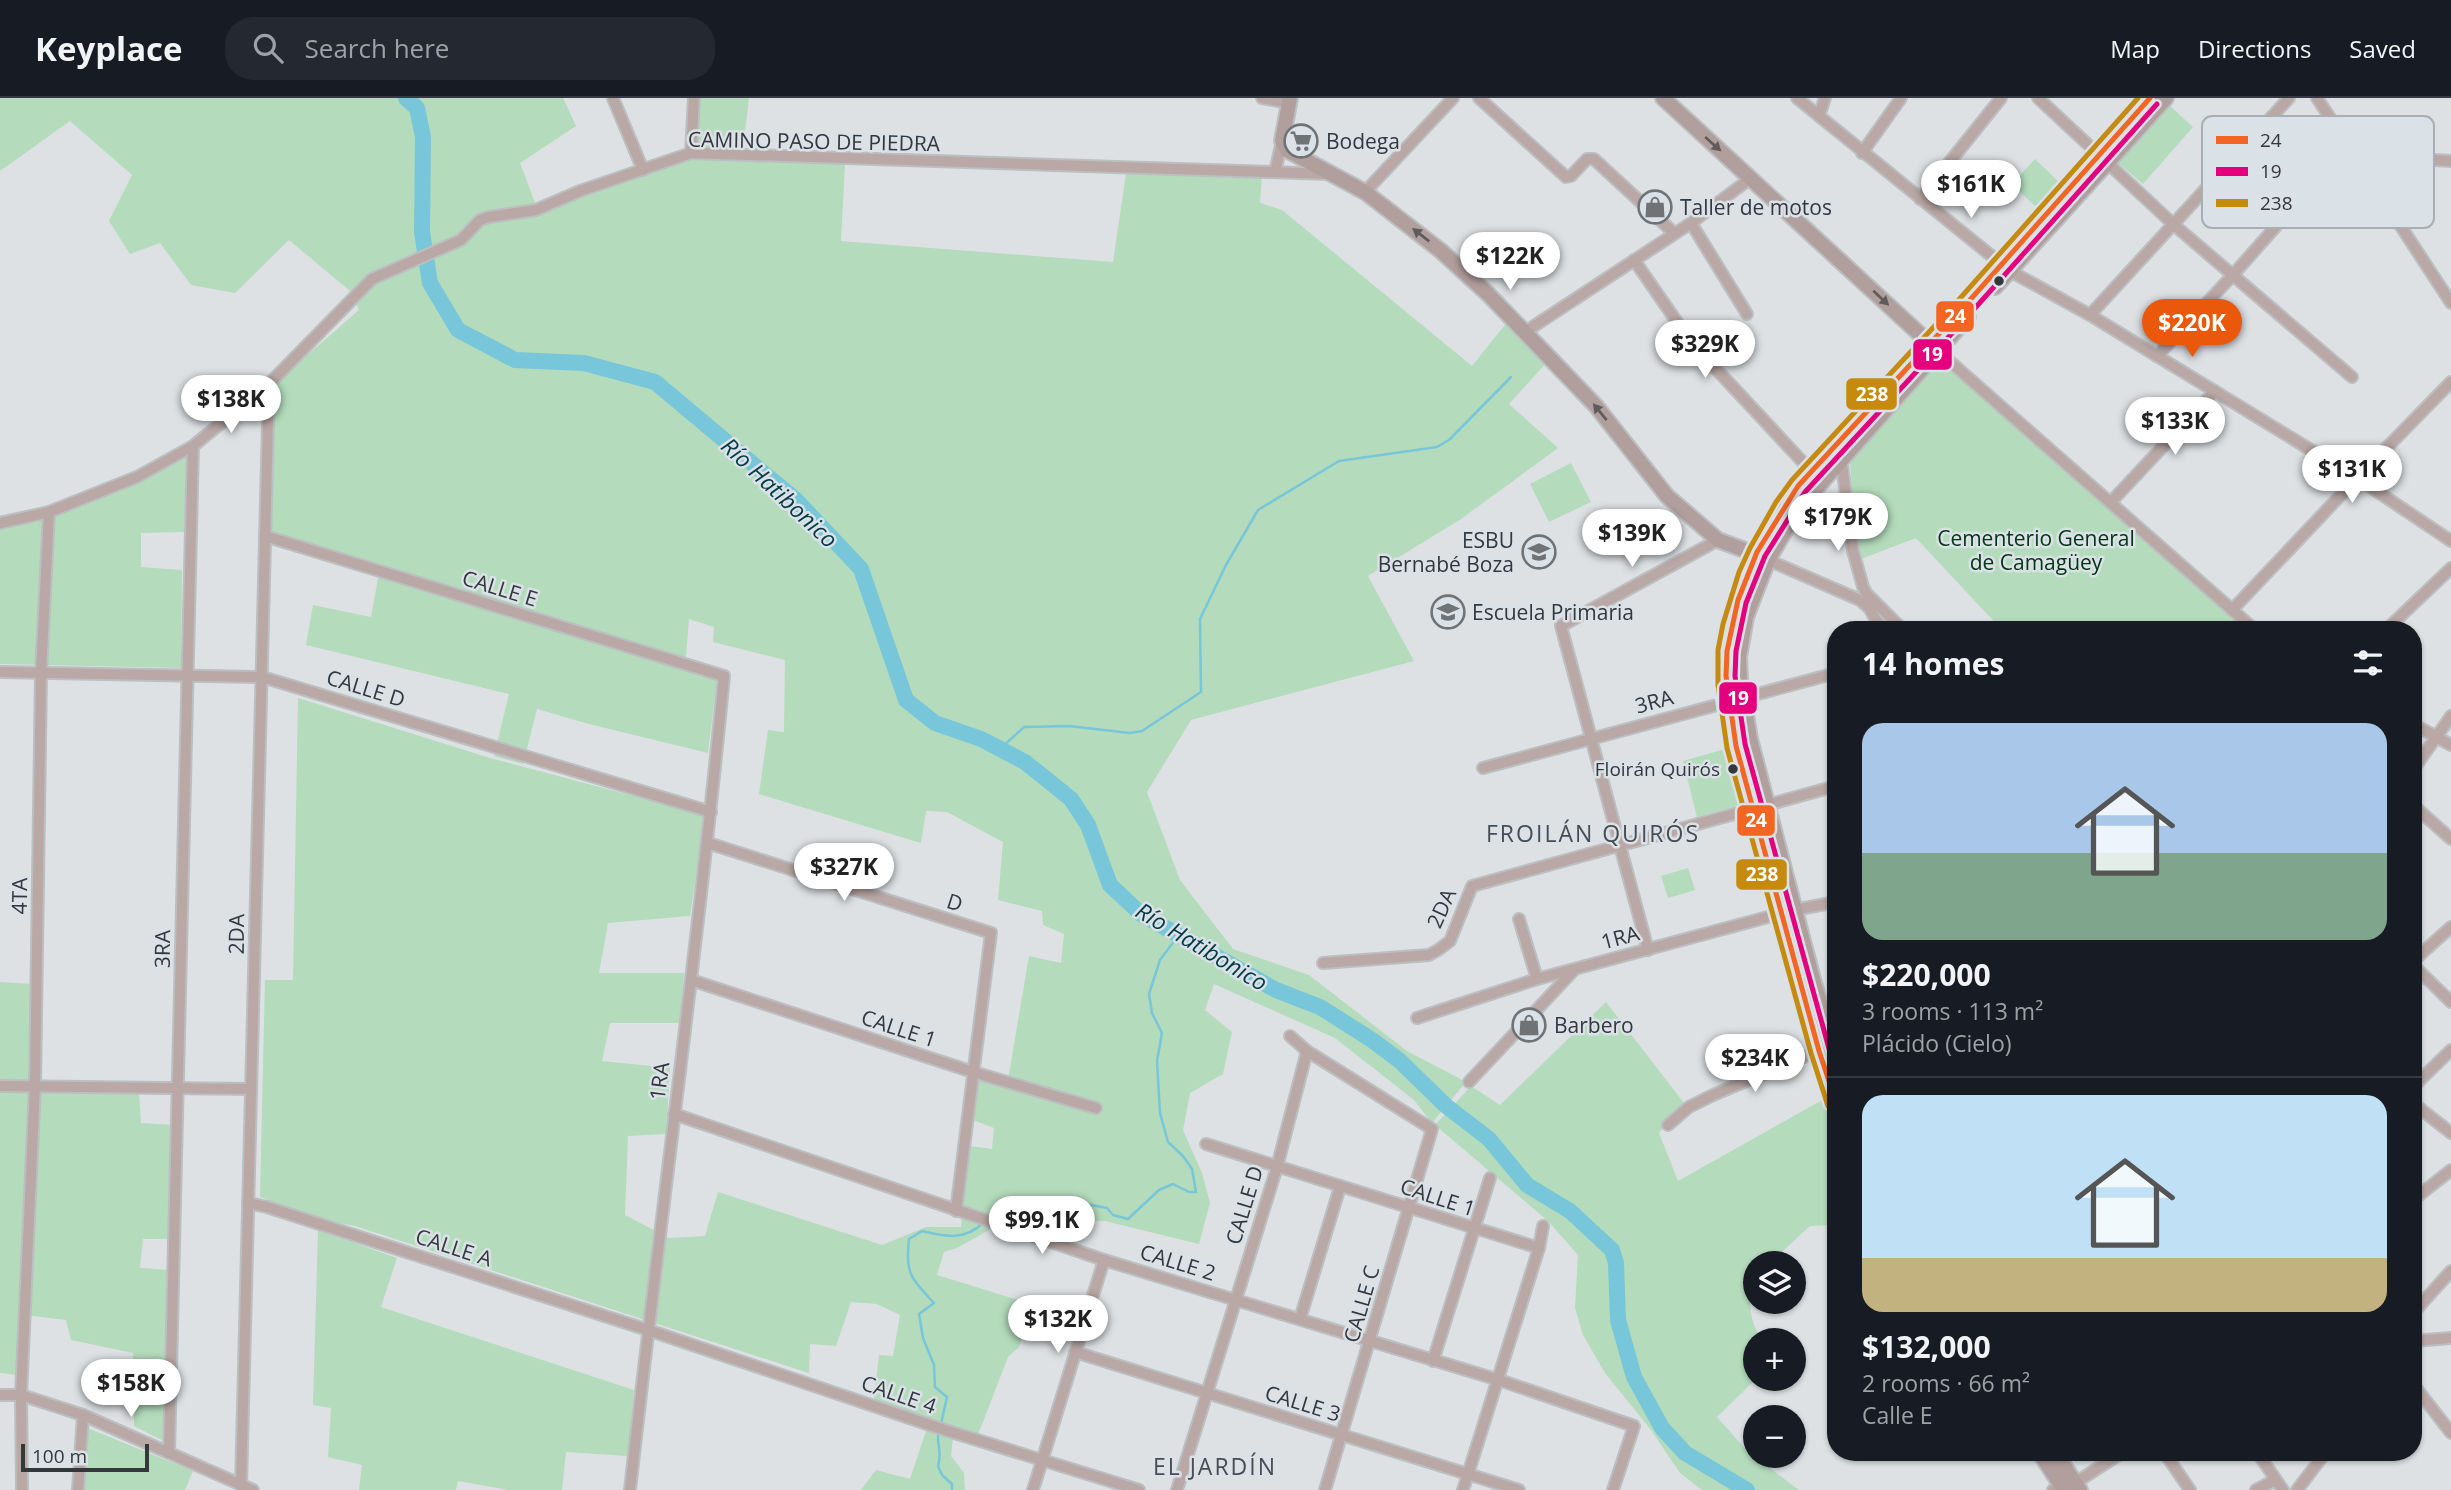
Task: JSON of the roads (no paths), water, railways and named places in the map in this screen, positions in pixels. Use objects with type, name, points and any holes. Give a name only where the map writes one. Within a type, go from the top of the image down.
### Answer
[{"type":"main road","points":[[1663,98],[1934,348]]},
{"type":"main road","points":[[1762,557],[1797,510],[1934,348],[2102,160],[2150,98]]},
{"type":"main road","points":[[2102,160],[2166,98]]},
{"type":"main road","points":[[1289,101],[1282,141],[1287,150],[1365,192],[1441,251],[1525,332],[1596,406],[1667,496],[1718,540],[1762,557]]},
{"type":"main road","points":[[1827,1045],[1759,807],[1727,656],[1733,617],[1784,505],[1837,444],[1934,348]]},
{"type":"main road","points":[[2046,1461],[2067,1488]]},
{"type":"main road","points":[[2058,1461],[2067,1488]]},
{"type":"street","points":[[613,98],[643,170]]},
{"type":"street","points":[[691,153],[694,98]]},
{"type":"street","points":[[1262,98],[1289,101]]},
{"type":"street","points":[[1365,192],[1454,98]]},
{"type":"street","points":[[1479,98],[1566,177],[1572,176],[1587,159],[1594,159],[1674,233]]},
{"type":"street","points":[[1797,98],[2006,268],[2090,315],[2357,478],[2451,541]]},
{"type":"street","points":[[1819,116],[1825,98]]},
{"type":"street","points":[[1862,153],[1901,98]]},
{"type":"street","points":[[1920,199],[2001,98]]},
{"type":"street","points":[[2038,98],[2173,224],[2352,377]]},
{"type":"street","points":[[2272,116],[2288,98]]},
{"type":"street","points":[[2317,98],[2328,116]]},
{"type":"street","points":[[1275,172],[1282,141]]},
{"type":"street","name":"CAMINO PASO DE PIEDRA","points":[[0,523],[49,512],[137,477],[193,446],[269,384],[372,279],[461,240],[480,220],[536,209],[691,153],[1329,174]]},
{"type":"street","points":[[1525,332],[1691,223],[1751,178]]},
{"type":"street","points":[[2090,315],[2202,192]]},
{"type":"street","points":[[1691,223],[1747,314]]},
{"type":"street","points":[[2157,356],[2277,228]]},
{"type":"street","points":[[2401,228],[2451,303]]},
{"type":"street","points":[[1634,260],[1691,342],[1812,472]]},
{"type":"street","points":[[1934,348],[2245,621]]},
{"type":"street","points":[[2232,610],[2451,382]]},
{"type":"street","name":"2DA","points":[[241,1486],[269,384]]},
{"type":"street","points":[[2111,502],[2215,391]]},
{"type":"street","points":[[1837,444],[1842,458],[1853,551],[1863,587],[1879,621]]},
{"type":"street","name":"3RA","points":[[169,1453],[193,446]]},
{"type":"street","name":"4TA","points":[[22,1490],[21,1395],[35,1086],[41,673],[49,512]]},
{"type":"street","name":"CALLE E","points":[[265,536],[724,676]]},
{"type":"street","points":[[1648,950],[1560,626],[1718,540]]},
{"type":"street","points":[[1762,557],[1851,595],[1873,606],[1892,621]]},
{"type":"street","points":[[2395,621],[2451,568]]},
{"type":"street","points":[[1851,595],[1863,587]]},
{"type":"street","name":"CALLE D","points":[[0,672],[261,677],[711,812]]},
{"type":"street","name":"3RA","points":[[1483,768],[1827,675]]},
{"type":"street","name":"1RA","points":[[631,1490],[708,843],[724,676]]},
{"type":"street","points":[[2422,758],[2451,716]]},
{"type":"street","points":[[2422,729],[2451,746]]},
{"type":"street","name":"2DA","points":[[1323,963],[1429,955],[1450,941],[1472,886],[1827,788]]},
{"type":"street","points":[[2422,813],[2451,839]]},
{"type":"street","name":"D","points":[[708,843],[991,933],[973,1072]]},
{"type":"street","name":"1RA","points":[[1417,1018],[1537,979],[1788,911],[1827,904]]},
{"type":"street","points":[[1519,919],[1537,979]]},
{"type":"street","points":[[2422,954],[2451,927]]},
{"type":"street","points":[[1469,1082],[1574,970]]},
{"type":"street","points":[[2422,972],[2451,1002]]},
{"type":"street","name":"CALLE 1","points":[[691,980],[973,1072],[1096,1108]]},
{"type":"street","points":[[1290,1036],[1307,1051]]},
{"type":"street","points":[[2422,1078],[2451,1050]]},
{"type":"street","name":"CALLE D","points":[[1177,1490],[1276,1167],[1307,1051]]},
{"type":"street","name":"CALLE C","points":[[1307,1051],[1432,1129],[1325,1490]]},
{"type":"street","points":[[1668,1125],[1689,1107],[1713,1095],[1827,1053]]},
{"type":"street","points":[[956,1211],[973,1072]]},
{"type":"street","points":[[0,1086],[251,1089]]},
{"type":"street","points":[[2422,1110],[2451,1133]]},
{"type":"street","name":"CALLE 2","points":[[674,1114],[956,1211],[1499,1380],[1634,1426],[1613,1490]]},
{"type":"street","name":"CALLE 1","points":[[1206,1144],[1539,1248]]},
{"type":"street","points":[[2422,1193],[2451,1170]]},
{"type":"street","points":[[1433,1361],[1490,1178]]},
{"type":"street","points":[[1300,1319],[1340,1187]]},
{"type":"street","name":"CALLE A","points":[[248,1203],[648,1330]]},
{"type":"street","points":[[1463,1490],[1539,1248],[1543,1226]]},
{"type":"street","points":[[1032,1490],[1104,1259]]},
{"type":"street","points":[[2422,1303],[2451,1271]]},
{"type":"street","name":"CALLE 4","points":[[648,1330],[939,1428],[1139,1490]]},
{"type":"street","points":[[2422,1340],[2451,1338]]},
{"type":"street","name":"CALLE 3","points":[[1076,1352],[1519,1490]]},
{"type":"street","points":[[0,1395],[21,1395],[83,1415],[253,1490]]},
{"type":"street","points":[[2422,1396],[2451,1433]]},
{"type":"street","points":[[78,1490],[83,1415]]},
{"type":"street","points":[[2067,1488],[2109,1461]]},
{"type":"street","points":[[2170,1461],[2190,1490]]},
{"type":"street","points":[[2263,1461],[2283,1490]]},
{"type":"street","points":[[2297,1490],[2319,1461]]},
{"type":"street","points":[[2256,1490],[2276,1480]]},
{"type":"waterway","name":"Río Hatibonico","points":[[406,98],[417,108],[423,137],[422,232],[430,283],[458,330],[515,360],[584,363],[655,382],[797,501],[861,569],[906,700],[935,723],[981,739],[1025,762],[1071,799],[1088,825],[1110,885],[1141,914],[1276,990],[1320,1007],[1372,1040],[1400,1061],[1445,1105],[1489,1139],[1527,1185],[1570,1211],[1612,1250],[1616,1263],[1618,1320],[1634,1377],[1662,1428],[1685,1453],[1747,1490]]},
{"type":"waterway","points":[[1000,749],[1024,727],[1069,726],[1130,733],[1142,731],[1201,692],[1200,619],[1226,565],[1258,510],[1339,461],[1437,447],[1449,440],[1511,377]]},
{"type":"waterway","points":[[989,1217],[1003,1204],[1020,1200],[1039,1211],[1058,1217],[1073,1219],[1086,1204],[1107,1208],[1113,1215],[1128,1219],[1159,1190],[1173,1184],[1189,1192],[1196,1192],[1192,1169],[1168,1142],[1160,1113],[1157,1061],[1162,1033],[1152,1013],[1149,994],[1160,960],[1178,936]]},
{"type":"waterway","points":[[941,1424],[947,1397],[935,1387],[934,1365],[923,1338],[919,1314],[934,1303],[911,1275],[908,1260],[909,1239],[922,1231],[947,1236],[962,1235],[984,1222]]},
{"type":"waterway","points":[[939,1430],[938,1466],[942,1475],[952,1484],[952,1490]]},
{"type":"place","name":"Bodega","points":[[1301,141]]},
{"type":"place","name":"Taller de motos","points":[[1655,207]]},
{"type":"place","name":"ESBU Bernabé Boza","points":[[1539,552]]},
{"type":"place","name":"Escuela Primaria","points":[[1448,612]]},
{"type":"place","name":"Floirán Quirós","points":[[1733,769]]},
{"type":"place","name":"Barbero","points":[[1529,1025]]},
{"type":"district","name":"FROILÁN QUIRÓS","points":[[1593,833]]},
{"type":"district","name":"EL JARDÍN","points":[[1215,1466]]},
{"type":"park label","name":"Cementerio General de Camagüey","points":[[2036,550]]}]
